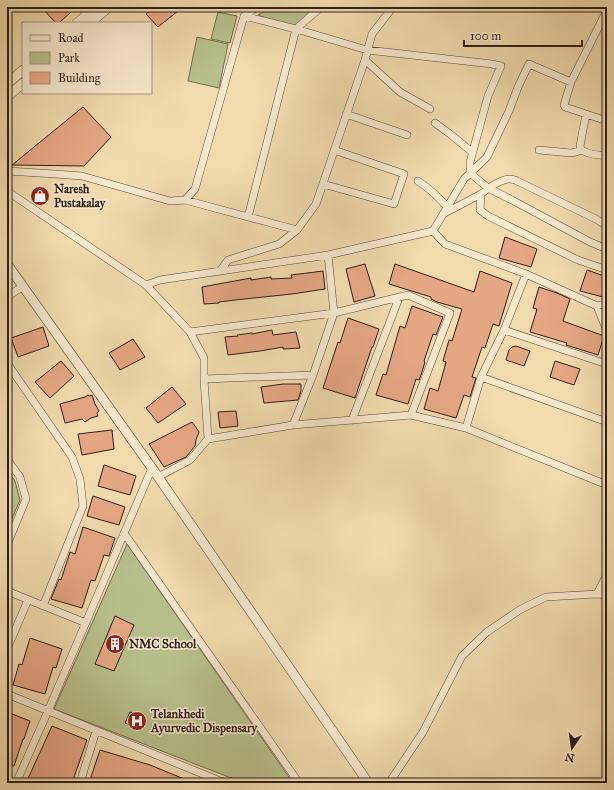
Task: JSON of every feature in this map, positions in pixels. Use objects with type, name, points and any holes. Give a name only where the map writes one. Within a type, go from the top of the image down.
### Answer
[{"type":"street","points":[[78,22],[96,7]]},
{"type":"street","points":[[91,22],[109,7]]},
{"type":"street","points":[[186,200],[195,189],[244,16],[257,7]]},
{"type":"street","points":[[248,217],[296,29],[321,7]]},
{"type":"street","points":[[220,271],[228,260],[279,244],[297,230],[316,204],[365,60],[372,34],[393,7]]},
{"type":"street","points":[[244,16],[296,29],[367,50],[500,66],[488,96],[472,152],[470,173]]},
{"type":"street","points":[[607,16],[604,16],[570,82],[564,106],[607,121]]},
{"type":"street","points":[[365,60],[400,92],[430,109]]},
{"type":"street","points":[[146,285],[160,280],[328,255],[433,231],[464,179],[487,157],[529,64],[570,82]]},
{"type":"street","points":[[7,84],[22,71]]},
{"type":"street","points":[[7,97],[22,84]]},
{"type":"street","points":[[346,114],[407,135]]},
{"type":"street","points":[[581,150],[580,146],[586,114]]},
{"type":"street","points":[[435,123],[472,152]]},
{"type":"street","points":[[323,184],[394,204],[404,174],[334,150]]},
{"type":"street","points":[[539,150],[571,153],[581,150],[599,156],[607,155]]},
{"type":"street","points":[[7,171],[82,176],[170,201],[186,200],[297,230]]},
{"type":"street","points":[[470,173],[488,188],[590,242],[607,249]]},
{"type":"street","points":[[445,210],[481,194],[488,188],[504,180],[510,179],[596,219],[607,226]]},
{"type":"street","points":[[418,181],[430,189],[439,198],[445,210]]},
{"type":"street","points":[[7,191],[146,285],[190,332],[204,358],[208,439]]},
{"type":"street","points":[[481,194],[480,210],[488,216],[578,260],[607,270]]},
{"type":"street","points":[[433,231],[445,244],[526,274],[597,306],[607,303]]},
{"type":"street","points":[[294,425],[334,313],[328,255]]},
{"type":"street","points":[[7,264],[152,468],[368,783]]},
{"type":"street","points":[[466,428],[481,377],[504,330],[526,274]]},
{"type":"street","points":[[7,297],[23,286]]},
{"type":"street","points":[[190,332],[334,313],[408,295],[450,313],[411,415]]},
{"type":"street","points":[[352,420],[399,298]]},
{"type":"street","points":[[597,306],[607,331]]},
{"type":"street","points":[[504,330],[607,364]]},
{"type":"street","points":[[7,363],[72,457],[80,479],[83,506],[42,606]]},
{"type":"street","points":[[204,379],[313,375]]},
{"type":"street","points":[[481,377],[607,422]]},
{"type":"street","points":[[158,477],[190,460],[208,439],[294,425],[411,415],[466,428],[607,485]]},
{"type":"street","points":[[7,459],[20,477],[26,499],[7,545]]},
{"type":"street","points":[[16,783],[152,468]]},
{"type":"street","points":[[124,533],[300,783]]},
{"type":"street","points":[[597,594],[607,574]]},
{"type":"street","points":[[7,591],[86,623]]},
{"type":"street","points":[[389,783],[423,732],[462,656],[487,632],[521,608],[546,598],[597,594],[607,595]]},
{"type":"street","points":[[7,649],[28,600]]},
{"type":"street","points":[[7,694],[210,780],[225,783]]},
{"type":"street","points":[[80,783],[96,731]]},
{"type":"green space","points":[[271,7],[307,7],[311,13],[295,26],[276,22],[258,15]]},
{"type":"green space","points":[[218,12],[237,16],[230,43],[211,39]]},
{"type":"green space","points":[[197,37],[228,44],[219,88],[188,81]]},
{"type":"green space","points":[[7,470],[15,481],[20,500],[7,530]]},
{"type":"green space","points":[[127,544],[293,783],[244,783],[54,709]]},
{"type":"building","points":[[41,7],[67,7],[71,12],[60,22],[55,22]]},
{"type":"building","points":[[154,7],[183,7],[158,27],[146,14]]},
{"type":"building","points":[[83,107],[111,137],[84,166],[12,165]]},
{"type":"building","points":[[505,237],[537,249],[531,267],[499,258]]},
{"type":"building","points":[[365,264],[375,296],[354,302],[346,269]]},
{"type":"building","points":[[395,264],[474,292],[480,271],[512,283],[499,326],[493,324],[485,348],[482,347],[472,377],[476,378],[470,397],[464,395],[456,418],[424,409],[430,388],[438,391],[446,362],[443,361],[449,340],[452,341],[462,309],[437,302],[431,299],[431,297],[389,284]]},
{"type":"building","points":[[587,270],[607,277],[607,298],[580,291]]},
{"type":"building","points":[[323,271],[325,289],[204,304],[202,287],[251,278],[251,280],[271,277],[271,279],[292,278],[291,275]]},
{"type":"building","points":[[539,287],[570,299],[563,321],[604,336],[598,355],[566,345],[567,343],[530,332],[537,309],[533,308]]},
{"type":"building","points":[[412,306],[443,317],[436,335],[433,334],[421,375],[419,380],[416,379],[408,404],[376,395],[383,374],[386,375],[400,326],[405,328]]},
{"type":"building","points":[[348,318],[379,329],[355,398],[323,388],[338,342],[340,343]]},
{"type":"building","points":[[43,327],[49,346],[18,357],[11,338]]},
{"type":"building","points":[[272,330],[273,335],[296,332],[300,348],[283,349],[283,347],[228,355],[225,337]]},
{"type":"building","points":[[133,339],[145,357],[120,370],[109,353]]},
{"type":"building","points":[[516,346],[530,351],[524,366],[506,360],[509,350]]},
{"type":"building","points":[[61,361],[74,376],[50,398],[35,382]]},
{"type":"building","points":[[555,361],[580,369],[574,385],[550,377]]},
{"type":"building","points":[[283,384],[301,384],[301,391],[298,400],[264,403],[261,387]]},
{"type":"building","points":[[172,387],[186,404],[158,423],[146,408]]},
{"type":"building","points":[[92,395],[99,411],[97,413],[98,416],[85,422],[82,419],[65,423],[60,404]]},
{"type":"building","points":[[236,411],[238,426],[220,428],[218,412]]},
{"type":"building","points":[[192,422],[199,432],[195,446],[186,457],[164,467],[149,444]]},
{"type":"building","points":[[112,430],[114,449],[82,455],[78,434]]},
{"type":"building","points":[[104,465],[136,476],[130,495],[98,486]]},
{"type":"building","points":[[93,496],[125,507],[119,525],[87,516]]},
{"type":"building","points":[[83,527],[115,538],[109,556],[104,555],[95,581],[91,580],[82,608],[51,599],[59,579],[61,580],[70,552],[75,554]]},
{"type":"building","name":"NMC School","points":[[115,616],[134,625],[114,671],[95,664]]},
{"type":"building","points":[[30,638],[62,649],[56,668],[53,667],[45,694],[13,685],[19,664],[22,665]]},
{"type":"building","points":[[7,712],[30,721],[14,766],[7,765]]},
{"type":"building","points":[[130,712],[143,717],[139,728],[125,723]]},
{"type":"building","points":[[52,726],[87,740],[72,783],[26,783]]},
{"type":"building","points":[[100,750],[150,765],[194,783],[100,783],[90,780]]},
{"type":"place","name":"Naresh Pustakalay","points":[[40,196]]},
{"type":"place","name":"NMC School","points":[[115,644]]},
{"type":"place","name":"Telankhedi Ayurvedic Dispensary","points":[[137,721]]}]
